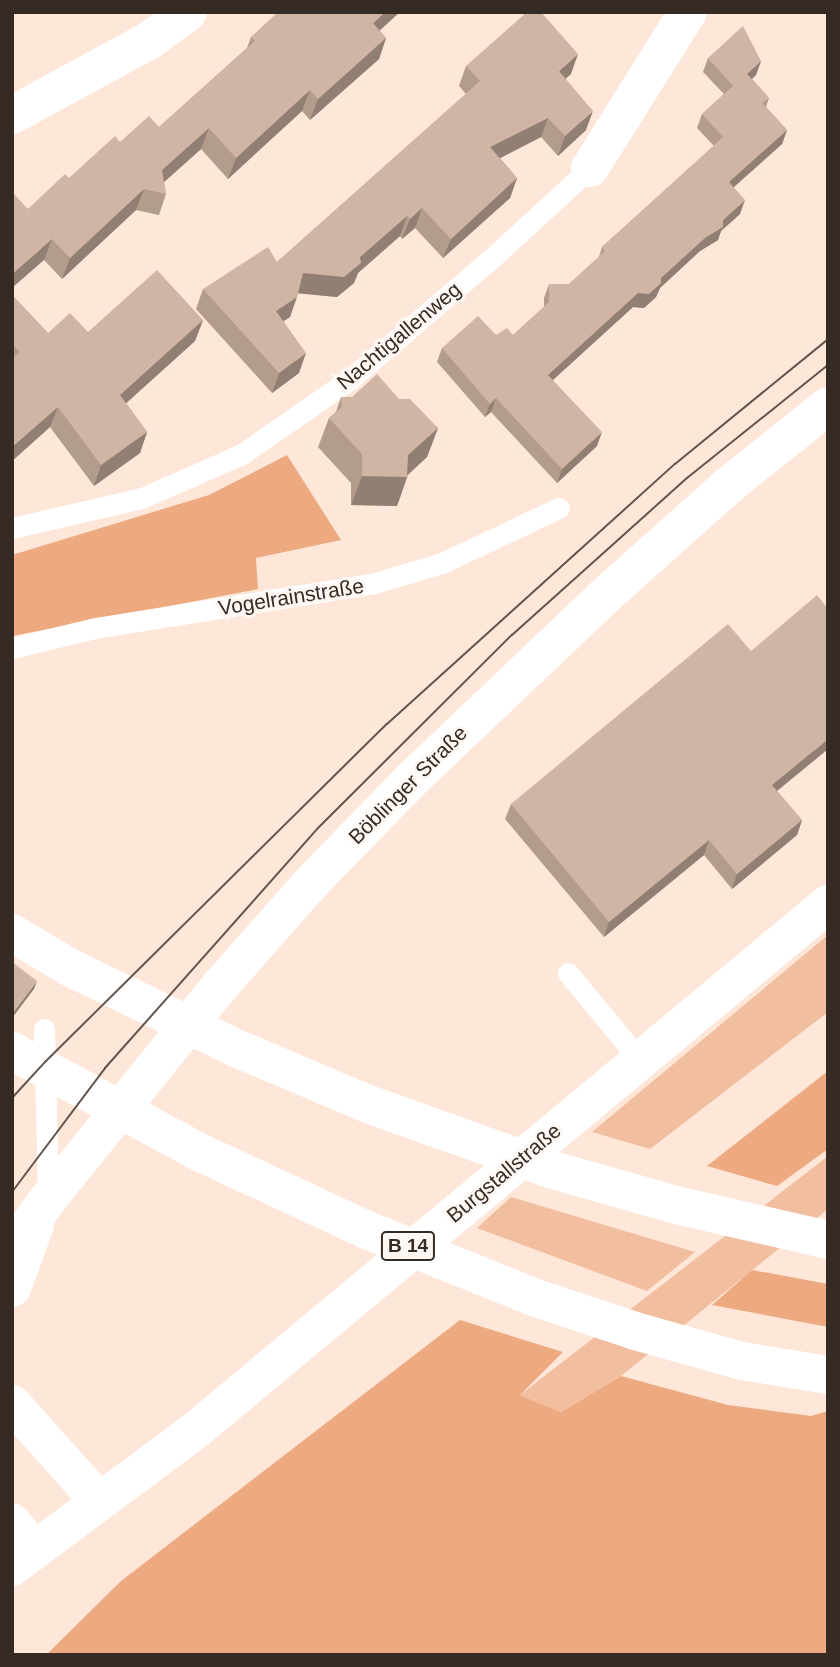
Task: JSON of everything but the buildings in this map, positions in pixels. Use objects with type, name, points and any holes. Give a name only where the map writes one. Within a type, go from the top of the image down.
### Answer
[{"type":"main road","points":[[12,115],[150,40],[188,12]]},
{"type":"main road","name":"Nachtigallenweg","points":[[590,168],[688,12]]},
{"type":"main road","name":"Böblinger Straße","points":[[12,1248],[220,986],[309,885],[410,781],[606,595],[730,484],[828,406]]},
{"type":"main road","name":"Burgstallstraße","points":[[19,1546],[99,1501],[197,1429],[828,904]]},
{"type":"main road","points":[[12,933],[69,967],[236,1048],[368,1104],[553,1170],[676,1205],[828,1240]]},
{"type":"main road","name":"B 14","points":[[12,1051],[199,1152],[367,1230],[536,1298],[635,1331],[742,1361],[828,1376]]},
{"type":"main road","name":"Böblinger Straße","points":[[12,1288],[44,1206]]},
{"type":"main road","points":[[12,1404],[99,1501]]},
{"type":"lane","name":"Nachtigallenweg","points":[[12,528],[142,498],[242,454],[349,380],[494,256],[590,168]]},
{"type":"lane","name":"Vogelrainstraße","points":[[12,648],[95,628],[375,583],[442,563],[559,508]]},
{"type":"lane","points":[[568,973],[639,1059]]},
{"type":"lane","points":[[44,1029],[44,1206]]},
{"type":"shaded area","points":[[287,455],[341,540],[256,558],[258,589],[12,636],[12,555],[209,495]]},
{"type":"shaded area","points":[[828,935],[828,1012],[650,1149],[592,1132]]},
{"type":"shaded area","points":[[828,1071],[828,1149],[777,1186],[707,1166]]},
{"type":"shaded area","points":[[828,1156],[828,1209],[621,1376],[561,1412],[520,1395]]},
{"type":"shaded area","points":[[511,1197],[695,1252],[647,1291],[477,1228]]},
{"type":"shaded area","points":[[752,1270],[828,1284],[828,1327],[712,1305]]},
{"type":"shaded area","points":[[460,1320],[563,1352],[520,1395],[561,1412],[621,1376],[728,1405],[811,1416],[828,1411],[828,1655],[46,1655],[121,1581]]},
{"type":"tram line","points":[[12,1098],[45,1062],[387,724],[675,464],[828,339]]},
{"type":"tram line","points":[[12,1192],[105,1068],[318,828],[512,635],[687,478],[828,365]]}]
